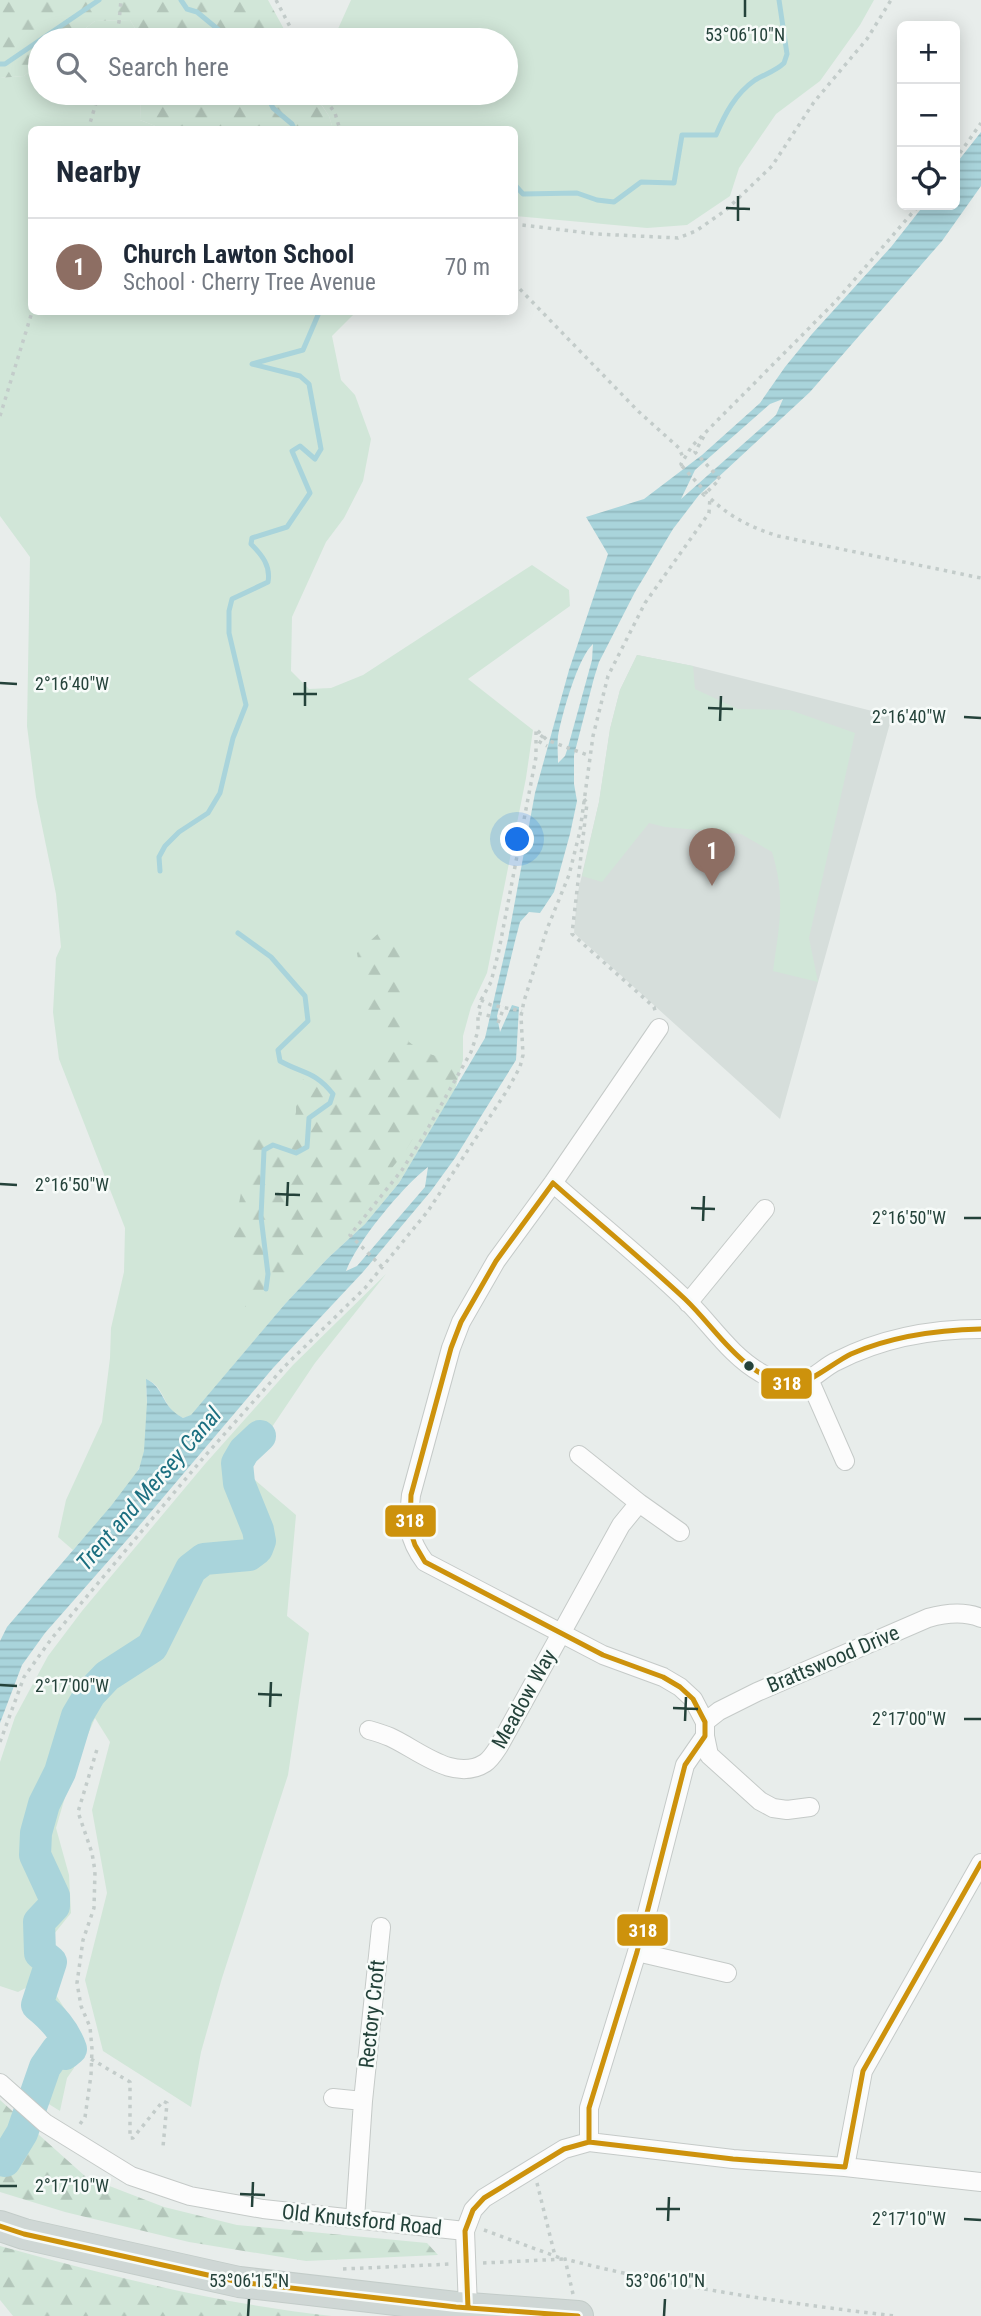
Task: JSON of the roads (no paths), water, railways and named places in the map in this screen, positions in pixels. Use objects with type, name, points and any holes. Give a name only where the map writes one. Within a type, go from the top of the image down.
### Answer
[{"type":"main road","points":[[0,2226],[24,2234],[239,2282],[468,2308],[577,2310]]},
{"type":"street","points":[[659,1028],[496,1261],[461,1322],[451,1348],[415,1481],[409,1518],[410,1535],[425,1562],[603,1655],[663,1677],[680,1687],[692,1699],[705,1729],[709,1755],[760,1801],[774,1808],[787,1810],[810,1807]]},
{"type":"street","points":[[553,1183],[688,1303],[733,1352],[760,1373],[781,1383],[797,1384],[836,1361],[888,1341],[946,1329],[981,1329]]},
{"type":"street","points":[[688,1303],[765,1209]]},
{"type":"street","points":[[809,1379],[845,1461]]},
{"type":"street","points":[[579,1455],[680,1532]]},
{"type":"street","points":[[561,1633],[621,1525],[639,1503]]},
{"type":"street","name":"Brattswood Drive","points":[[589,2141],[589,2108],[637,1952],[685,1765],[719,1710],[928,1618],[960,1614],[981,1618]]},
{"type":"street","name":"Meadow Way","points":[[369,1730],[388,1736],[444,1765],[459,1769],[474,1768],[487,1762],[499,1746],[561,1633]]},
{"type":"street","points":[[845,2167],[863,2071],[981,1863]]},
{"type":"street","name":"Rectory Croft","points":[[355,2219],[380,1927]]},
{"type":"street","points":[[637,1952],[727,1974]]},
{"type":"street","name":"Old Knutsford Road","points":[[0,2083],[45,2123],[131,2176],[190,2196],[262,2209],[466,2227]]},
{"type":"street","points":[[333,2098],[363,2101]]},
{"type":"street","points":[[468,2308],[466,2227],[484,2198],[564,2149],[589,2141],[733,2159],[845,2167],[981,2182]]},
{"type":"water","name":"Trent and Mersey Canal","points":[[981,132],[981,186],[942,241],[810,392],[699,495],[673,529],[635,592],[599,662],[574,755],[577,801],[554,892],[540,913],[529,912],[520,922],[497,1016],[500,1032],[512,1005],[519,1007],[516,1060],[455,1158],[431,1191],[363,1272],[273,1368],[45,1633],[22,1665],[0,1723],[0,1641],[7,1627],[111,1506],[139,1469],[144,1451],[146,1379],[155,1385],[175,1413],[183,1418],[191,1415],[285,1304],[327,1259],[365,1224],[399,1183],[485,1038],[508,939],[535,793],[569,670],[608,554],[586,517],[644,499],[702,455],[760,403],[812,334],[891,247],[920,210],[960,210],[960,159]],"holes":[[[783,399],[776,415],[681,499],[695,470],[770,404]],[[593,644],[592,660],[568,747],[565,756],[558,763],[558,736],[563,714],[576,673]],[[428,1167],[425,1187],[357,1266],[346,1271],[370,1231],[394,1201]]]},
{"type":"waterway","points":[[58,28],[99,0]]},
{"type":"waterway","points":[[181,0],[187,9],[197,12],[216,28]]},
{"type":"waterway","points":[[518,188],[523,194],[577,193],[614,202],[641,182],[674,183],[682,135],[716,135],[736,98],[755,80],[784,63],[787,54],[779,0]]},
{"type":"waterway","points":[[0,64],[5,64],[28,48]]},
{"type":"waterway","points":[[272,105],[293,126]]},
{"type":"waterway","points":[[160,871],[159,857],[165,846],[179,832],[208,813],[220,793],[233,738],[246,705],[229,633],[229,611],[232,599],[268,582],[267,566],[251,544],[252,538],[287,527],[310,493],[292,451],[300,446],[315,459],[321,449],[309,384],[300,376],[252,364],[303,350],[318,315]]},
{"type":"waterway","points":[[238,933],[271,957],[305,996],[308,1021],[278,1050],[280,1061],[314,1077],[333,1094],[330,1103],[309,1118],[307,1147],[296,1153],[273,1145],[264,1150],[261,1217],[268,1274],[266,1289]]},
{"type":"waterway","points":[[5,2161],[22,2133],[45,2067],[57,2050],[65,2054],[71,2049],[57,2025],[37,2005],[51,1962],[40,1953],[39,1922],[54,1906],[54,1896],[35,1855],[36,1833],[44,1804],[60,1772],[77,1716],[90,1694],[107,1676],[152,1647],[191,1569],[204,1559],[249,1555],[257,1549],[260,1541],[258,1530],[239,1483],[237,1463],[244,1451],[260,1436]]},
{"type":"place","name":"Church Lawton School","points":[[712,886]]}]
